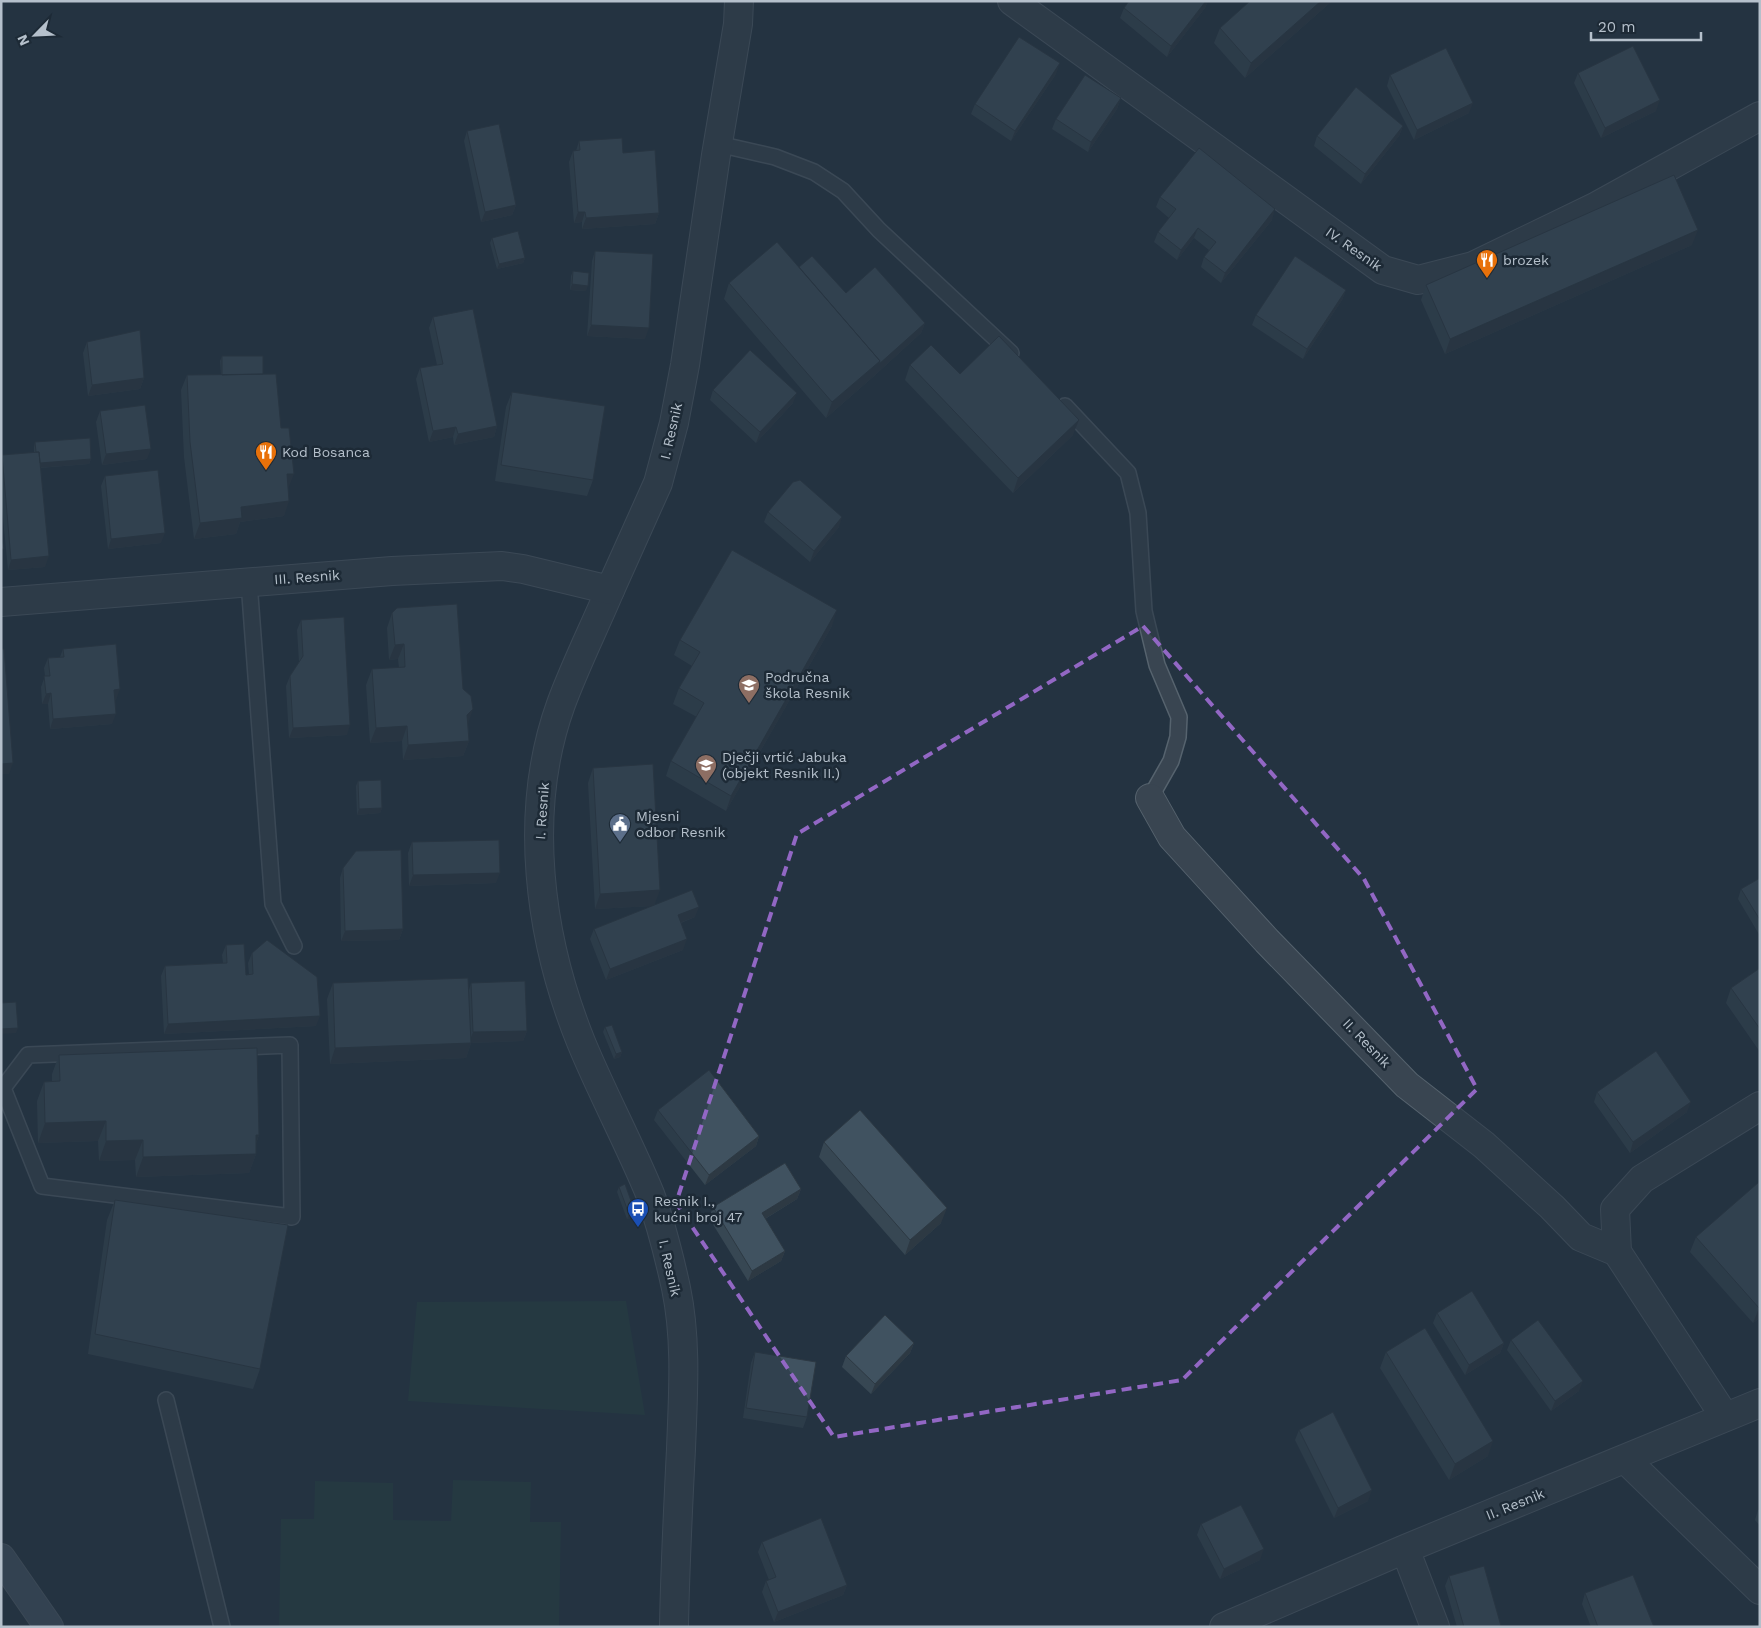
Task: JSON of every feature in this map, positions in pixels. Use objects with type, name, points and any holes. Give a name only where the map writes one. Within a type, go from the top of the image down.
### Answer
[{"type":"main road","points":[[1,1558],[49,1627]]},
{"type":"street","name":"I. Resnik","points":[[674,1627],[685,1368],[677,1291],[666,1244],[650,1195],[581,1042],[552,952],[542,888],[540,816],[550,743],[561,705],[658,483],[674,423],[685,365],[738,24],[739,1]]},
{"type":"street","name":"IV. Resnik","points":[[1012,1],[1383,270],[1418,280],[1473,266],[1597,206],[1760,116]]},
{"type":"street","name":"III. Resnik","points":[[1,602],[392,571],[502,566],[523,568],[610,590]]},
{"type":"street","name":"II. Resnik","points":[[1150,798],[1172,837],[1266,941],[1407,1085],[1484,1145],[1552,1207],[1581,1237],[1617,1252]]},
{"type":"street","points":[[1725,1417],[1617,1252],[1615,1209],[1642,1179],[1760,1106]]},
{"type":"street","name":"II. Resnik","points":[[1224,1627],[1404,1549],[1760,1403]]},
{"type":"street","points":[[1625,1459],[1760,1590]]},
{"type":"street","points":[[1404,1549],[1434,1627]]},
{"type":"lane","points":[[718,144],[775,157],[814,172],[843,192],[879,230],[1024,365]]},
{"type":"lane","points":[[1057,398],[1128,473],[1138,513],[1144,611],[1157,665],[1179,716],[1178,737],[1171,761],[1150,798]]},
{"type":"lane","points":[[249,582],[273,904],[294,946]]},
{"type":"lane","points":[[290,1044],[292,1217],[42,1186],[2,1088],[28,1055],[290,1044]]},
{"type":"lane","points":[[166,1400],[222,1627]]},
{"type":"highlighted area","points":[[1143,626],[1364,879],[1477,1089],[1182,1380],[834,1437],[676,1203],[797,834]]},
{"type":"green space","points":[[626,1301],[645,1415],[408,1401],[417,1302]]},
{"type":"green space","points":[[453,1480],[531,1482],[530,1522],[561,1522],[559,1627],[279,1627],[281,1519],[314,1519],[315,1481],[393,1483],[393,1520],[451,1521]]},
{"type":"building","points":[[1129,1],[1206,1],[1171,46],[1124,8]]},
{"type":"building","points":[[1250,1],[1321,1],[1251,63],[1220,28]]},
{"type":"building","points":[[1019,37],[1060,63],[1015,131],[975,104]]},
{"type":"building","points":[[1633,46],[1660,100],[1605,128],[1578,73]]},
{"type":"building","points":[[1446,48],[1473,103],[1417,130],[1390,75]]},
{"type":"building","points":[[1085,75],[1121,98],[1091,142],[1056,119]]},
{"type":"building","points":[[1356,87],[1403,126],[1365,174],[1317,136]]},
{"type":"building","points":[[499,124],[516,205],[485,212],[467,131]]},
{"type":"building","points":[[622,138],[623,153],[655,150],[659,213],[586,218],[585,212],[578,212],[573,151],[580,150],[579,141]]},
{"type":"building","points":[[1199,148],[1275,209],[1225,273],[1204,257],[1216,242],[1198,228],[1181,250],[1158,232],[1176,209],[1160,197]]},
{"type":"building","points":[[1674,175],[1698,230],[1450,339],[1426,285]]},
{"type":"building","points":[[518,231],[525,258],[499,264],[492,238]]},
{"type":"building","points":[[777,242],[880,361],[832,402],[729,283]]},
{"type":"building","points":[[595,251],[653,254],[649,328],[591,325]]},
{"type":"building","points":[[812,256],[846,293],[875,267],[925,323],[878,365],[880,361],[799,267]]},
{"type":"building","points":[[1295,256],[1346,290],[1307,349],[1256,315]]},
{"type":"building","points":[[573,271],[589,273],[588,286],[572,284]]},
{"type":"building","points":[[473,309],[497,426],[458,434],[456,427],[433,431],[420,368],[443,364],[433,317]]},
{"type":"building","points":[[140,330],[144,378],[92,385],[87,342]]},
{"type":"building","points":[[999,336],[1079,420],[1018,478],[910,365],[931,345],[960,374]]},
{"type":"building","points":[[750,350],[797,393],[760,432],[713,390]]},
{"type":"building","points":[[222,356],[263,356],[263,374],[222,375]]},
{"type":"building","points":[[276,374],[281,428],[289,428],[294,474],[287,474],[289,501],[241,507],[242,518],[200,523],[190,442],[187,375]]},
{"type":"building","points":[[512,392],[605,406],[593,480],[501,465]]},
{"type":"building","points":[[145,405],[151,449],[106,454],[100,411]]},
{"type":"building","points":[[90,438],[91,459],[40,463],[39,452],[36,452],[35,442]]},
{"type":"building","points":[[39,452],[49,556],[11,560],[2,455]]},
{"type":"building","points":[[158,470],[165,533],[111,539],[105,476]]},
{"type":"building","points":[[800,480],[842,517],[814,551],[768,512],[793,482]]},
{"type":"building","points":[[1,533],[4,549],[1,549]]},
{"type":"building","points":[[732,550],[837,610],[731,796],[671,761],[704,703],[679,688],[700,652],[680,640]]},
{"type":"building","points":[[457,604],[463,689],[471,696],[473,709],[467,715],[469,741],[408,745],[407,726],[376,728],[372,669],[405,667],[404,644],[395,645],[392,613],[397,608]]},
{"type":"building","points":[[344,617],[350,725],[293,728],[290,676],[303,656],[301,620]]},
{"type":"building","points":[[116,644],[120,689],[114,690],[116,714],[53,719],[51,693],[46,694],[44,676],[50,676],[48,658],[64,657],[63,649]]},
{"type":"building","points":[[1,649],[4,649],[13,763],[1,764]]},
{"type":"building","points":[[653,764],[660,890],[600,894],[593,768]]},
{"type":"building","points":[[381,780],[382,808],[359,809],[358,781]]},
{"type":"building","points":[[499,840],[500,873],[413,875],[412,842]]},
{"type":"building","points":[[401,850],[403,929],[345,931],[343,868],[356,851]]},
{"type":"building","points":[[1760,878],[1760,920],[1741,889]]},
{"type":"building","points":[[692,890],[699,907],[678,915],[687,939],[610,969],[594,929]]},
{"type":"building","points":[[267,940],[317,977],[320,1016],[168,1024],[165,966],[227,963],[226,945],[244,944],[246,975],[253,974],[252,953]]},
{"type":"building","points":[[1760,968],[1760,1029],[1731,988]]},
{"type":"building","points":[[468,978],[471,1043],[335,1048],[333,983]]},
{"type":"building","points":[[525,981],[527,1031],[473,1032],[471,983]]},
{"type":"building","points":[[16,1002],[18,1028],[1,1029],[1,1003]]},
{"type":"building","points":[[612,1025],[622,1052],[616,1054],[605,1027]]},
{"type":"building","points":[[257,1048],[259,1135],[256,1135],[256,1154],[143,1157],[143,1140],[106,1141],[106,1121],[45,1123],[44,1082],[60,1081],[59,1055]]},
{"type":"building","points":[[1656,1051],[1691,1102],[1633,1142],[1597,1092]]},
{"type":"building","points":[[709,1070],[759,1136],[709,1175],[658,1110]]},
{"type":"building","points":[[860,1110],[947,1208],[910,1240],[824,1142]]},
{"type":"building","points":[[785,1163],[801,1189],[762,1213],[785,1251],[752,1271],[713,1207]]},
{"type":"building","points":[[1759,1182],[1760,1307],[1759,1308],[1696,1237]]},
{"type":"building","points":[[625,1184],[635,1212],[629,1214],[619,1187]]},
{"type":"building","points":[[115,1200],[288,1225],[260,1369],[95,1334]]},
{"type":"building","points":[[1472,1291],[1504,1343],[1469,1365],[1437,1313]]},
{"type":"building","points":[[885,1315],[914,1343],[875,1384],[846,1356]]},
{"type":"building","points":[[1538,1320],[1583,1381],[1555,1401],[1511,1340]]},
{"type":"building","points":[[1425,1328],[1493,1441],[1455,1464],[1386,1352]]},
{"type":"building","points":[[755,1352],[816,1362],[807,1417],[746,1408]]},
{"type":"building","points":[[1333,1412],[1372,1490],[1338,1508],[1299,1430]]},
{"type":"building","points":[[1241,1505],[1264,1549],[1224,1569],[1201,1524]]},
{"type":"building","points":[[821,1518],[847,1585],[778,1612],[766,1581],[776,1577],[762,1542]]},
{"type":"building","points":[[1484,1566],[1501,1626],[1464,1627],[1449,1576]]},
{"type":"building","points":[[1633,1575],[1654,1627],[1598,1627],[1585,1593]]},
{"type":"place","name":"brozek","points":[[1487,279]]},
{"type":"place","name":"Kod Bosanca","points":[[266,471]]},
{"type":"place","name":"Područna škola Resnik","points":[[749,704]]},
{"type":"place","name":"Dječji vrtić Jabuka (objekt Resnik II.)","points":[[706,784]]},
{"type":"place","name":"Mjesni odbor Resnik","points":[[620,843]]},
{"type":"place","name":"Resnik I., kućni broj 47","points":[[638,1228]]}]
